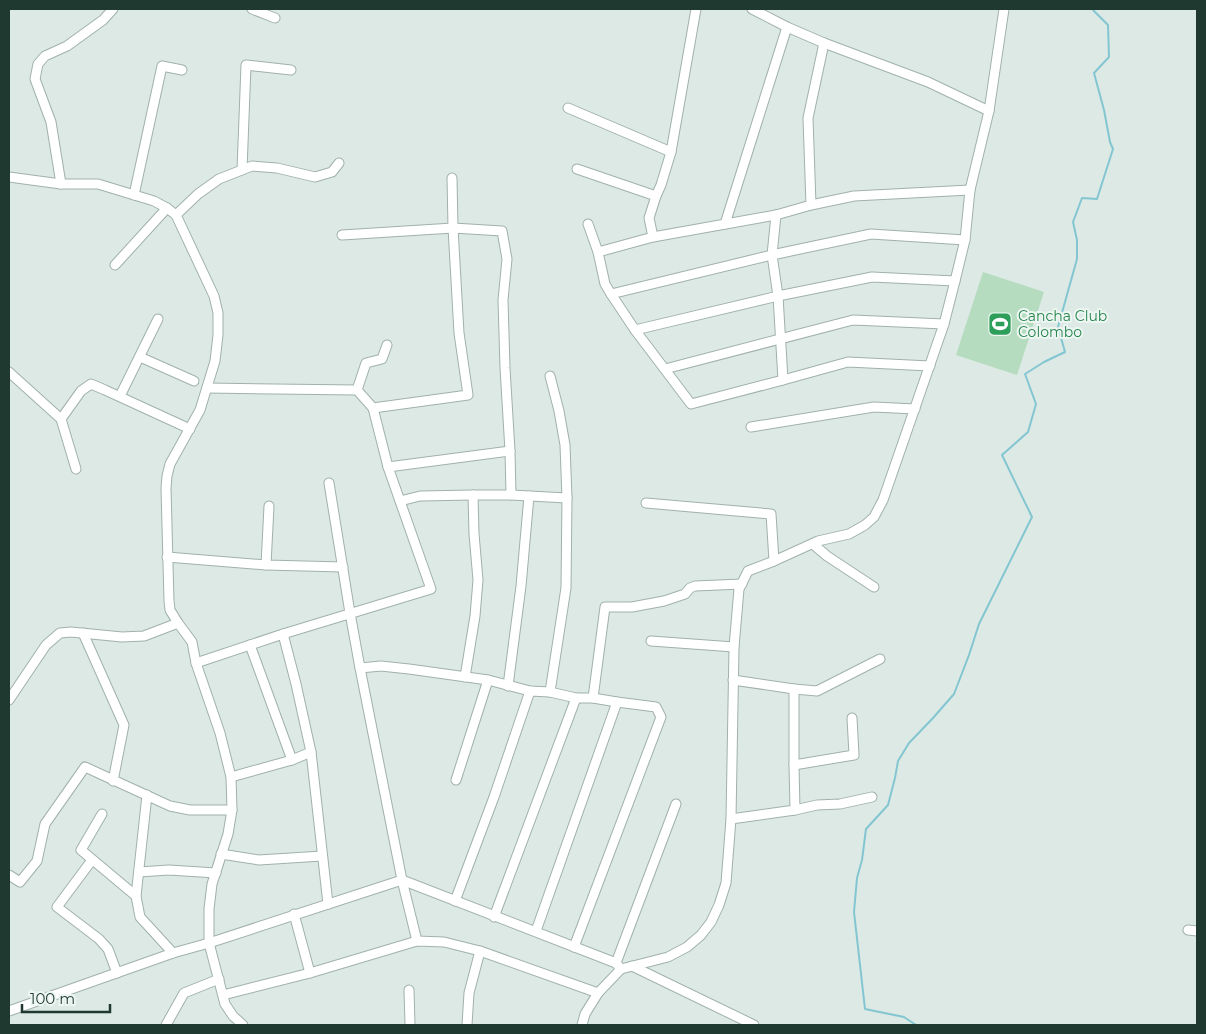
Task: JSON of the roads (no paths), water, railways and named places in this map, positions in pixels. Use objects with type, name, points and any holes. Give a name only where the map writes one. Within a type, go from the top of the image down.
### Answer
[{"type":"street","points":[[61,184],[51,122],[35,79],[38,64],[45,56],[67,46],[102,20],[112,9]]},
{"type":"street","points":[[252,9],[275,18]]},
{"type":"street","points":[[653,237],[649,218],[671,152],[696,9]]},
{"type":"street","points":[[752,9],[824,43],[928,82],[989,111]]},
{"type":"street","points":[[9,1011],[173,953],[402,880],[494,917],[536,931],[618,966],[632,966],[668,957],[701,935],[711,922],[719,906],[726,883],[731,819],[734,647],[739,589],[748,571],[813,544],[848,534],[864,526],[874,517],[884,500],[944,324],[956,281],[965,240],[970,190],[989,111],[1004,9]]},
{"type":"street","points":[[725,224],[787,27]]},
{"type":"street","points":[[811,205],[808,118],[824,43]]},
{"type":"street","points":[[242,170],[246,65],[291,70]]},
{"type":"street","points":[[134,195],[162,66],[182,70]]},
{"type":"street","points":[[568,108],[671,152]]},
{"type":"street","points":[[176,215],[198,194],[218,179],[252,166],[277,168],[315,177],[332,172],[339,163]]},
{"type":"street","points":[[577,168],[656,196]]},
{"type":"street","points":[[9,177],[61,184],[98,184],[154,201],[167,208],[176,215],[214,296],[218,313],[215,361],[200,410],[170,464],[167,476],[167,558],[170,610],[192,642],[196,663],[220,733],[231,777],[232,810],[228,834],[212,884],[209,909],[209,943],[225,1004],[228,1010],[243,1025]]},
{"type":"street","points":[[373,408],[468,395],[459,333],[452,178]]},
{"type":"street","points":[[598,252],[653,237],[776,215],[854,196],[970,190]]},
{"type":"street","points":[[115,265],[167,208]]},
{"type":"street","points":[[776,215],[772,255],[782,338],[783,380]]},
{"type":"street","points":[[588,224],[598,252],[605,284],[635,330],[691,404],[848,362],[930,366]]},
{"type":"street","points":[[342,235],[453,228],[502,231],[507,259],[503,300],[511,495]]},
{"type":"street","points":[[611,294],[772,255],[871,234],[965,240]]},
{"type":"street","points":[[635,330],[778,296],[872,277],[956,281]]},
{"type":"street","points":[[120,396],[158,319]]},
{"type":"street","points":[[665,369],[853,320],[944,324]]},
{"type":"street","points":[[357,390],[366,363],[382,359],[387,345]]},
{"type":"street","points":[[140,357],[194,381]]},
{"type":"street","points":[[9,372],[61,419],[76,469]]},
{"type":"street","points":[[550,376],[565,445],[568,498],[566,588],[550,692]]},
{"type":"street","points":[[61,419],[81,391],[91,384],[190,428]]},
{"type":"street","points":[[196,663],[282,634],[432,590],[388,467],[373,408],[357,390],[207,388]]},
{"type":"street","points":[[751,427],[874,407],[916,409]]},
{"type":"street","points":[[388,467],[510,451]]},
{"type":"street","points":[[329,483],[360,668],[402,880],[417,941]]},
{"type":"street","points":[[400,501],[420,496],[472,495],[568,498]]},
{"type":"street","points":[[465,677],[475,616],[478,580],[472,495]]},
{"type":"street","points":[[508,686],[521,586],[529,496]]},
{"type":"street","points":[[646,503],[771,514],[774,561]]},
{"type":"street","points":[[266,565],[269,506]]},
{"type":"street","points":[[813,544],[827,556],[874,587]]},
{"type":"street","points":[[167,558],[266,565],[343,567]]},
{"type":"street","points":[[593,698],[605,607],[632,607],[664,601],[685,594],[690,588],[695,586],[742,584]]},
{"type":"street","points":[[9,700],[46,645],[60,633],[71,632],[122,637],[144,636],[178,623]]},
{"type":"street","points":[[83,633],[124,725],[113,781]]},
{"type":"street","points":[[282,634],[296,684],[310,752],[328,904]]},
{"type":"street","points":[[651,641],[734,647]]},
{"type":"street","points":[[250,645],[292,760]]},
{"type":"street","points":[[733,680],[817,691],[880,659]]},
{"type":"street","points":[[360,668],[381,666],[488,680],[530,691],[550,692],[576,698],[593,698],[656,707],[661,717],[574,947]]},
{"type":"street","points":[[456,780],[488,680]]},
{"type":"street","points":[[794,689],[795,810]]},
{"type":"street","points":[[455,901],[494,797],[530,691]]},
{"type":"street","points":[[494,917],[576,698]]},
{"type":"street","points":[[536,931],[617,702]]},
{"type":"street","points":[[794,765],[854,755],[852,718]]},
{"type":"street","points":[[231,777],[292,760],[310,752]]},
{"type":"street","points":[[9,875],[20,882],[37,862],[45,824],[85,767],[170,806],[190,810],[232,810]]},
{"type":"street","points":[[147,795],[136,896],[140,917],[173,953]]},
{"type":"street","points":[[731,819],[817,805],[840,804],[872,797]]},
{"type":"street","points":[[582,1025],[585,1014],[598,992],[618,966],[676,804]]},
{"type":"street","points":[[102,814],[81,850],[136,896]]},
{"type":"street","points":[[221,854],[259,860],[322,856]]},
{"type":"street","points":[[92,860],[57,907],[99,938],[108,949],[117,973]]},
{"type":"street","points":[[139,872],[169,870],[216,872]]},
{"type":"street","points":[[294,914],[310,973]]},
{"type":"street","points":[[224,996],[417,941],[444,942],[480,952],[598,992]]},
{"type":"street","points":[[467,1025],[469,993],[480,952]]},
{"type":"street","points":[[632,966],[754,1025]]},
{"type":"street","points":[[166,1025],[184,992],[219,979]]},
{"type":"street","points":[[409,990],[410,1025]]},
{"type":"waterway","points":[[916,1025],[904,1017],[865,1009],[854,912],[857,878],[862,860],[866,829],[888,805],[898,761],[909,743],[954,694],[979,624],[1032,517],[1002,455],[1028,432],[1036,404],[1025,374],[1065,352],[1058,327],[1077,259],[1077,240],[1073,222],[1082,198],[1097,199],[1113,149],[1094,73],[1109,57],[1108,25],[1093,9]]},
{"type":"place","name":"Cancha Club Colombo","points":[[1000,324]]}]
